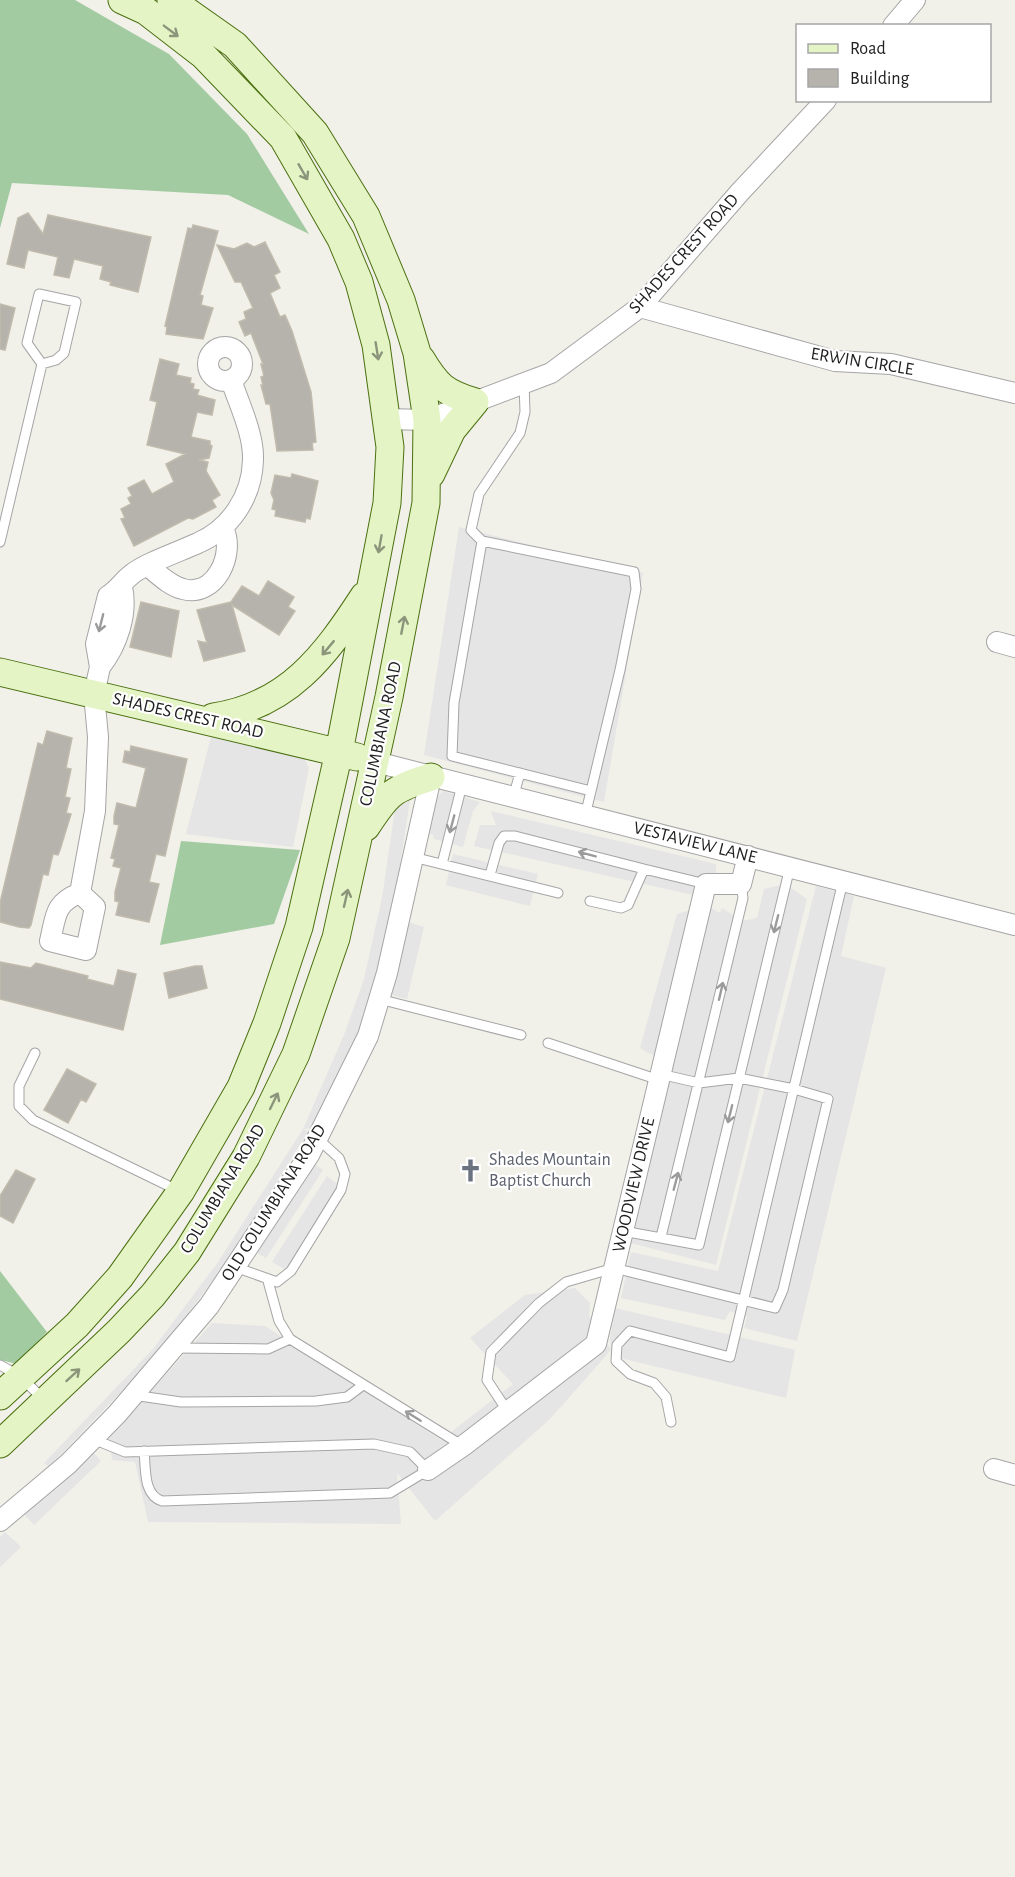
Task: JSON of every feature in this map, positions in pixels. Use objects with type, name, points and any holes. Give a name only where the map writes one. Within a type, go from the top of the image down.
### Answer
[{"type":"main road","name":"COLUMBIANA ROAD","points":[[0,1396],[11,1371],[94,1308],[155,1231],[181,1191],[241,1087],[267,1023],[299,927],[339,752],[387,503],[390,447],[376,345],[359,282],[341,239],[284,138],[203,55],[146,11],[122,0]]},
{"type":"main road","name":"COLUMBIANA ROAD","points":[[0,1444],[153,1295],[214,1212],[250,1148],[296,1054],[336,938],[376,762],[426,503],[427,420],[417,353],[401,300],[366,216],[315,133],[234,45],[171,0]]},
{"type":"main road","points":[[417,353],[435,384],[453,395],[475,402],[452,430],[427,483]]},
{"type":"main road","points":[[203,718],[254,708],[308,670],[346,624],[373,583]]},
{"type":"main road","name":"SHADES CREST ROAD","points":[[0,672],[203,718],[376,762]]},
{"type":"main road","points":[[359,838],[384,798],[402,786],[448,773]]},
{"type":"main road","points":[[299,927],[336,938]]},
{"type":"main road","points":[[181,1191],[214,1212]]},
{"type":"street","points":[[895,24],[915,0]]},
{"type":"street","name":"SHADES CREST ROAD","points":[[386,419],[427,420],[551,373],[640,307],[740,192],[824,102]]},
{"type":"street","name":"ERWIN CIRCLE","points":[[640,307],[835,361],[891,364],[1015,393]]},
{"type":"street","points":[[80,893],[95,811],[98,736],[94,694],[100,667],[96,644],[108,596],[122,587],[131,574],[210,538],[230,523],[243,501],[254,459],[250,436],[231,380]]},
{"type":"street","points":[[148,566],[171,585],[185,590],[202,586],[216,577],[226,564],[227,536],[223,528]]},
{"type":"street","name":"VESTAVIEW LANE","points":[[376,762],[448,773],[513,798],[1015,925]]},
{"type":"street","name":"OLD COLUMBIANA ROAD","points":[[0,1521],[68,1464],[133,1395],[208,1306],[317,1138],[368,1036],[413,857],[448,773]]},
{"type":"street","points":[[706,884],[742,891],[748,856]]},
{"type":"street","name":"WOODVIEW DRIVE","points":[[428,1470],[463,1446],[596,1344],[706,884]]},
{"type":"street","points":[[994,1469],[1015,1475]]},
{"type":"lane","points":[[0,542],[42,364],[27,343],[39,294],[76,302],[64,353],[56,360],[42,364]]},
{"type":"lane","points":[[524,383],[525,412],[520,433],[479,494],[471,530],[482,541],[634,572],[636,589],[625,647],[585,816]]},
{"type":"lane","points":[[442,864],[454,703],[482,541]]},
{"type":"lane","points":[[448,773],[519,773],[591,790]]},
{"type":"lane","points":[[513,798],[519,773]]},
{"type":"lane","points":[[490,875],[499,843],[504,836],[515,836],[706,884]]},
{"type":"lane","points":[[413,857],[558,893]]},
{"type":"lane","points":[[623,1231],[699,1245],[790,867]]},
{"type":"lane","points":[[590,901],[621,908],[628,905],[644,869]]},
{"type":"lane","points":[[671,1422],[666,1397],[654,1383],[630,1374],[616,1361],[617,1345],[630,1331],[730,1357],[843,881]]},
{"type":"lane","points":[[661,1237],[699,1083],[742,891]]},
{"type":"lane","points":[[379,999],[521,1035]]},
{"type":"lane","points":[[508,1412],[487,1380],[491,1352],[539,1303],[566,1282],[614,1268],[743,1302],[775,1308],[783,1290],[826,1116],[828,1099],[794,1089],[739,1078],[699,1083],[660,1077],[548,1043]]},
{"type":"lane","points":[[35,1053],[16,1094],[19,1106],[33,1120],[181,1191]]},
{"type":"lane","points":[[234,1267],[268,1281],[277,1282],[291,1271],[341,1190],[345,1174],[339,1158],[317,1138]]},
{"type":"lane","points":[[268,1281],[279,1321],[290,1339],[463,1446]]},
{"type":"lane","points":[[173,1348],[268,1349],[290,1339]]},
{"type":"lane","points":[[11,1371],[45,1401]]},
{"type":"lane","points":[[133,1395],[181,1402],[316,1401],[347,1397],[363,1385]]},
{"type":"lane","points":[[93,1438],[125,1452],[144,1451],[374,1444],[410,1452],[428,1470],[390,1493],[162,1501],[153,1498],[148,1491],[144,1451]]},
{"type":"green space","points":[[0,0],[75,0],[169,54],[247,134],[309,234],[228,195],[12,183],[0,228]]},
{"type":"green space","points":[[181,841],[300,850],[274,924],[160,945]]},
{"type":"green space","points":[[0,1271],[47,1332],[17,1364],[0,1360]]},
{"type":"shaded area","points":[[459,527],[643,573],[604,802],[424,755]]},
{"type":"shaded area","points":[[212,733],[303,755],[309,768],[293,847],[186,834]]},
{"type":"shaded area","points":[[443,791],[480,802],[473,811],[463,847],[434,839],[433,835],[427,833],[433,802]]},
{"type":"shaded area","points":[[410,800],[396,891],[374,987],[360,1031],[315,1127],[304,1129],[308,1132],[224,1266],[158,1353],[49,1467],[44,1463],[153,1349],[218,1262],[303,1129],[344,1035],[364,979],[382,898],[395,809]]},
{"type":"shaded area","points":[[491,811],[716,864],[716,876],[693,895],[474,846],[480,825],[496,825]]},
{"type":"shaded area","points":[[453,854],[538,874],[530,906],[446,885]]},
{"type":"shaded area","points":[[785,884],[807,899],[716,1265],[611,1238],[656,1057],[640,1048],[677,914],[705,905],[720,913],[722,908],[742,921],[757,918],[764,889]]},
{"type":"shaded area","points":[[816,886],[854,896],[841,956],[886,968],[797,1341],[744,1328],[747,1317],[730,1311],[725,1320],[621,1298],[631,1252],[718,1271]]},
{"type":"shaded area","points":[[409,922],[424,927],[407,999],[391,995]]},
{"type":"shaded area","points":[[312,1162],[323,1170],[266,1258],[254,1251]]},
{"type":"shaded area","points":[[327,1176],[340,1186],[286,1270],[272,1262]]},
{"type":"shaded area","points":[[575,1288],[590,1303],[589,1316],[611,1350],[550,1419],[435,1521],[397,1473],[401,1524],[148,1522],[135,1462],[112,1460],[109,1438],[212,1323],[265,1326],[441,1440],[513,1384],[470,1338],[525,1295]]},
{"type":"shaded area","points":[[615,1308],[795,1350],[786,1398],[612,1356],[610,1338]]},
{"type":"shaded area","points":[[92,1451],[101,1461],[34,1525],[24,1514]]},
{"type":"shaded area","points":[[5,1532],[21,1547],[0,1567],[0,1537]]},
{"type":"building","points":[[28,213],[43,234],[48,215],[151,237],[138,292],[110,285],[111,282],[100,279],[103,266],[74,259],[69,278],[54,275],[58,257],[28,250],[24,268],[7,264],[18,218]]},
{"type":"building","points":[[193,225],[218,231],[200,295],[203,296],[201,305],[213,308],[203,339],[166,334],[167,327],[165,326],[188,228],[192,229]]},
{"type":"building","points":[[265,242],[280,272],[274,275],[280,288],[270,293],[280,317],[285,315],[292,331],[311,392],[316,442],[312,443],[313,450],[277,451],[270,404],[266,404],[261,385],[263,385],[261,377],[264,376],[261,364],[263,364],[251,333],[245,336],[239,322],[246,319],[244,312],[253,308],[241,282],[235,282],[217,245],[234,249],[247,243],[254,247]]},
{"type":"building","points":[[0,304],[15,308],[5,350],[0,349]]},
{"type":"building","points":[[160,359],[179,364],[176,375],[191,378],[190,383],[194,384],[193,389],[199,390],[197,395],[215,400],[212,415],[197,412],[191,437],[210,441],[212,446],[209,458],[199,460],[208,462],[206,471],[220,495],[212,500],[216,507],[193,519],[188,518],[134,546],[121,519],[125,518],[121,509],[131,504],[128,498],[132,496],[128,488],[144,480],[152,494],[174,482],[166,464],[185,454],[147,445],[157,402],[150,400]]},
{"type":"building","points":[[292,474],[318,481],[310,519],[306,518],[305,522],[275,516],[276,510],[272,509],[274,500],[271,493],[275,475],[291,478]]},
{"type":"building","points":[[268,581],[294,597],[288,607],[295,611],[279,635],[232,605],[245,651],[204,661],[198,641],[207,643],[197,610],[231,602],[242,586],[259,596]]},
{"type":"building","points":[[141,602],[179,611],[171,657],[130,647]]},
{"type":"building","points":[[47,731],[72,738],[66,768],[71,769],[65,797],[70,798],[66,813],[71,814],[58,855],[53,854],[48,875],[43,874],[31,925],[29,928],[19,927],[0,922],[0,903],[38,743],[43,745]]},
{"type":"building","points":[[131,746],[187,759],[165,856],[156,854],[149,882],[159,884],[149,922],[116,915],[119,902],[115,901],[115,892],[121,868],[113,866],[115,859],[111,858],[119,825],[114,824],[114,816],[117,803],[136,808],[146,768],[123,762],[125,751],[130,752]]},
{"type":"building","points":[[0,962],[31,968],[36,963],[88,976],[87,979],[114,986],[118,970],[136,974],[123,1030],[0,999]]},
{"type":"building","points":[[202,966],[207,988],[169,998],[164,973]]},
{"type":"building","points":[[67,1069],[96,1084],[86,1102],[81,1099],[68,1123],[44,1110]]},
{"type":"building","points":[[16,1170],[35,1179],[13,1223],[0,1216],[0,1196]]},
{"type":"place","name":"Shades Mountain Baptist Church","points":[[471,1170]]}]
